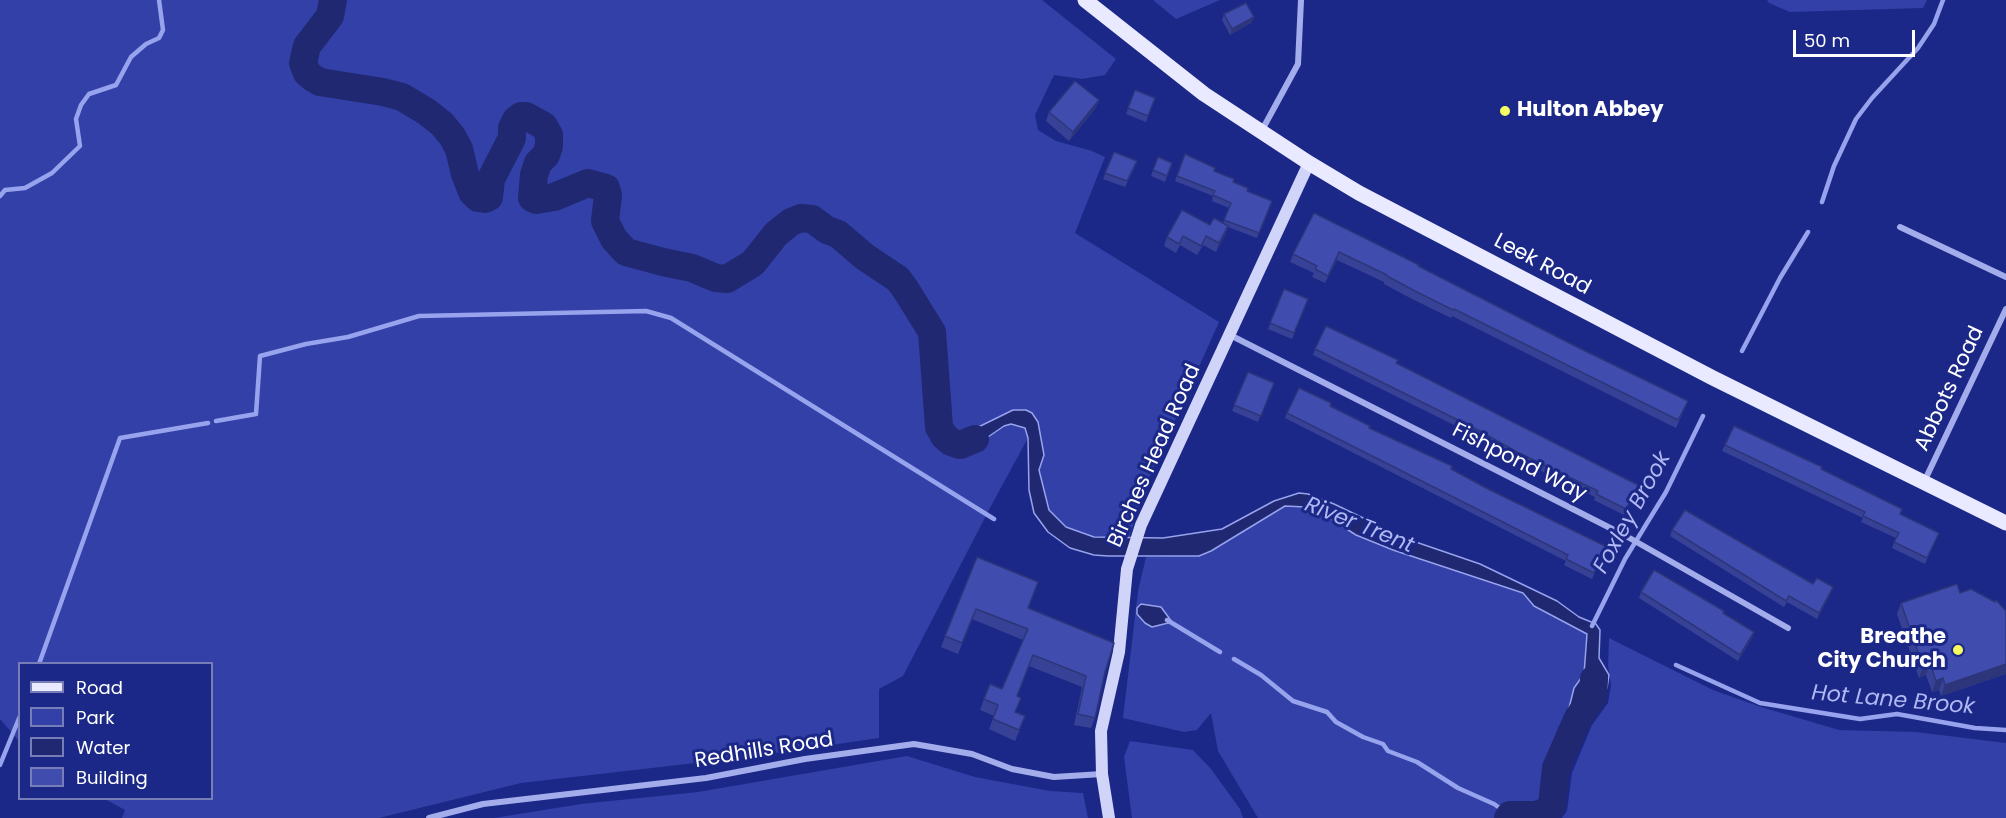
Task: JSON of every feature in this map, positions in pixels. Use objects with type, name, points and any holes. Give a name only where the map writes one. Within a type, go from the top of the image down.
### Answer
[{"type":"main road","name":"Leek Road","points":[[1085,0],[1204,94],[1309,164],[1359,193],[1702,373],[2006,523]]},
{"type":"street","points":[[1260,132],[1298,64],[1301,0]]},
{"type":"street","name":"Birches Head Road","points":[[1109,818],[1102,774],[1101,731],[1119,652],[1127,568],[1141,525],[1309,164]]},
{"type":"street","points":[[1900,227],[2006,278]]},
{"type":"street","name":"Abbots Road","points":[[1924,483],[2006,309]]},
{"type":"street","name":"Fishpond Way","points":[[1230,335],[1626,536],[1788,628]]},
{"type":"street","name":"Redhills Road","points":[[429,818],[483,804],[706,778],[805,759],[914,744],[972,754],[1012,769],[1054,777],[1102,774]]},
{"type":"green space","points":[[0,0],[1042,0],[1116,59],[1105,75],[1082,79],[1054,75],[1035,115],[1038,130],[1056,141],[1105,157],[1075,233],[1219,322],[1146,485],[1129,538],[1094,537],[1066,528],[1060,523],[1049,510],[1039,470],[1044,454],[1013,410],[960,436],[951,434],[947,427],[935,441],[985,439],[1011,424],[1025,428],[1028,438],[903,676],[879,689],[879,738],[748,757],[521,783],[379,818],[122,818],[125,810],[107,800],[213,800],[213,662],[18,662],[18,740],[0,719]]},
{"type":"green space","points":[[1153,0],[1220,0],[1176,19]]},
{"type":"green space","points":[[1767,0],[1927,0],[1923,8],[1790,12]]},
{"type":"green space","points":[[1285,506],[1306,507],[1323,514],[1356,535],[1393,550],[1523,593],[1534,606],[1587,634],[1584,674],[1574,688],[1569,708],[1558,728],[1545,775],[1542,798],[1528,803],[1521,801],[1499,818],[1258,818],[1218,751],[1211,713],[1197,730],[1184,732],[1123,718],[1138,591],[1146,557],[1199,556]]},
{"type":"green space","points":[[1609,638],[1713,690],[1839,730],[1916,732],[2006,743],[2006,818],[1562,818],[1567,811],[1572,773],[1592,725],[1608,703],[1611,685],[1608,665]]},
{"type":"green space","points":[[1130,741],[1193,750],[1211,769],[1240,809],[1243,818],[1132,818],[1124,757]]},
{"type":"green space","points":[[907,756],[975,777],[1050,791],[1083,793],[1088,818],[494,818],[581,804],[698,792]]},
{"type":"water","points":[[1013,410],[1026,410],[1032,413],[1038,422],[1044,455],[1039,470],[1049,510],[1066,527],[1094,537],[1163,538],[1222,529],[1274,501],[1299,493],[1308,494],[1407,539],[1480,564],[1557,601],[1579,617],[1596,624],[1600,630],[1599,658],[1609,675],[1607,688],[1586,715],[1569,708],[1574,688],[1584,674],[1587,634],[1534,606],[1523,593],[1393,550],[1356,535],[1323,514],[1306,507],[1285,506],[1199,556],[1108,556],[1094,555],[1070,548],[1048,532],[1034,513],[1029,490],[1028,438],[1025,428],[1011,424],[1004,426],[961,451],[945,450],[935,441],[946,426],[951,434],[960,436]]},
{"type":"water","points":[[1141,604],[1161,607],[1172,622],[1152,627],[1145,623],[1137,614],[1137,608]]},
{"type":"building","points":[[1246,3],[1254,17],[1232,29],[1224,14]]},
{"type":"building","points":[[1075,81],[1099,100],[1073,132],[1049,112]]},
{"type":"building","points":[[1135,90],[1155,98],[1148,116],[1128,108]]},
{"type":"building","points":[[1114,152],[1137,161],[1127,181],[1105,173]]},
{"type":"building","points":[[1185,154],[1215,168],[1214,171],[1234,179],[1233,182],[1248,188],[1247,191],[1272,201],[1259,233],[1224,220],[1231,203],[1213,195],[1215,191],[1177,176]]},
{"type":"building","points":[[1158,157],[1172,163],[1167,176],[1153,170]]},
{"type":"building","points":[[1182,210],[1210,225],[1214,218],[1228,226],[1219,243],[1206,236],[1201,246],[1183,236],[1179,244],[1167,237]]},
{"type":"building","points":[[1314,213],[1688,401],[1678,420],[1339,252],[1328,276],[1315,269],[1317,266],[1293,254]]},
{"type":"building","points":[[1284,289],[1308,299],[1294,333],[1270,323]]},
{"type":"building","points":[[1326,326],[1398,360],[1396,363],[1638,485],[1626,509],[1596,494],[1598,491],[1315,349]]},
{"type":"building","points":[[1248,372],[1274,383],[1261,416],[1234,405]]},
{"type":"building","points":[[1299,388],[1331,403],[1330,406],[1370,426],[1369,428],[1452,466],[1451,469],[1488,489],[1607,547],[1594,573],[1566,559],[1568,555],[1287,413]]},
{"type":"building","points":[[1734,426],[1822,467],[1821,469],[1902,509],[1900,514],[1939,533],[1927,558],[1894,542],[1899,533],[1863,516],[1865,512],[1725,445]]},
{"type":"building","points":[[1685,510],[1813,584],[1817,578],[1833,587],[1819,613],[1789,596],[1786,601],[1672,530]]},
{"type":"building","points":[[977,557],[1038,582],[1028,608],[1114,643],[1095,718],[1078,714],[1086,676],[1033,655],[1017,696],[1021,698],[1015,712],[1025,716],[1019,730],[993,719],[998,705],[984,699],[990,684],[1002,689],[1028,629],[976,609],[962,643],[945,636]]},
{"type":"building","points":[[1654,570],[1724,611],[1723,613],[1754,632],[1740,655],[1641,592]]},
{"type":"building","name":"Breathe City Church","points":[[1957,584],[1960,593],[1971,589],[1995,602],[1996,600],[2006,611],[2006,664],[1945,685],[1943,678],[1936,681],[1930,663],[1923,666],[1901,603]]},
{"type":"waterway","points":[[0,196],[5,190],[25,188],[52,173],[80,146],[76,119],[81,105],[89,94],[116,85],[131,57],[146,44],[159,38],[163,30],[159,0]]},
{"type":"waterway","name":"River Trent","points":[[333,0],[330,16],[307,46],[303,63],[307,73],[320,82],[402,97],[427,112],[452,136],[459,149],[472,192],[478,198],[489,197],[491,179],[512,138],[512,128],[516,120],[521,116],[526,116],[544,126],[549,135],[546,155],[538,163],[534,175],[532,198],[536,200],[554,197],[588,183],[606,188],[608,195],[605,221],[614,239],[626,252],[692,268],[716,278],[727,279],[753,263],[776,234],[791,222],[801,218],[812,219],[827,230],[838,234],[865,257],[898,279],[906,290],[932,332],[939,427],[951,442],[960,445],[975,439]]},
{"type":"waterway","name":"Foxley Brook","points":[[1822,202],[1834,166],[1856,119],[1918,48],[1934,24],[1943,0]]},
{"type":"waterway","name":"Foxley Brook","points":[[1742,351],[1780,278],[1808,232]]},
{"type":"waterway","points":[[216,421],[256,414],[260,356],[306,344],[348,337],[419,316],[646,311],[671,318],[994,519]]},
{"type":"waterway","name":"Foxley Brook","points":[[1592,626],[1625,559],[1666,492],[1703,416]]},
{"type":"waterway","points":[[40,662],[120,438],[208,423]]},
{"type":"waterway","points":[[1167,620],[1220,652]]},
{"type":"waterway","points":[[1234,659],[1261,675],[1293,701],[1327,712],[1336,722],[1363,737],[1383,744],[1388,751],[1417,762],[1458,788],[1494,804],[1510,815]]},
{"type":"waterway","name":"Hot Lane Brook","points":[[1676,665],[1760,703],[1860,719],[1897,714],[1975,728],[2006,730]]},
{"type":"waterway","name":"River Trent","points":[[1508,818],[1510,815],[1545,815],[1552,806],[1556,768],[1578,718],[1593,697],[1594,679]]},
{"type":"waterway","points":[[0,765],[18,721]]},
{"type":"place","name":"Hulton Abbey","points":[[1505,111]]},
{"type":"place","name":"Breathe City Church","points":[[1958,650]]}]
